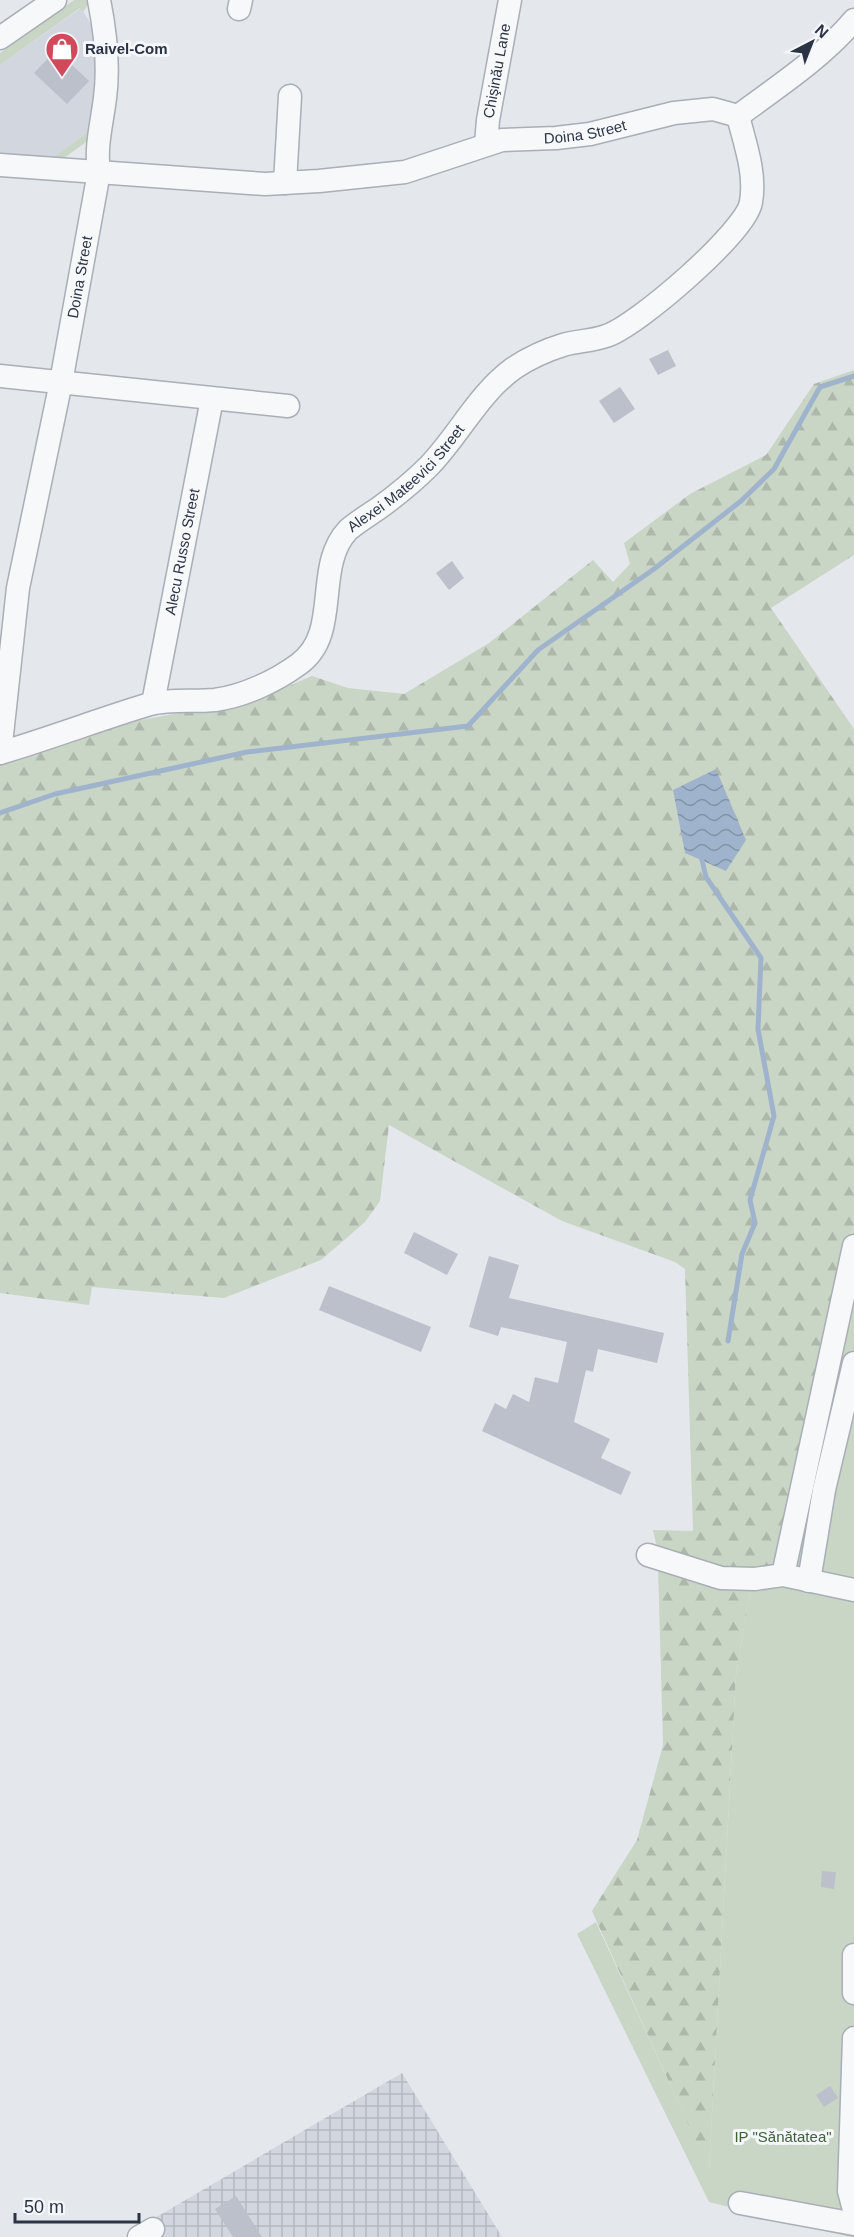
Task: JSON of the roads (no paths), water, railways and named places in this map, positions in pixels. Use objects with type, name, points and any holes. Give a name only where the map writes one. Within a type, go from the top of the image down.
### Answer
[{"type":"street","points":[[0,38],[55,0]]},
{"type":"street","points":[[99,0],[104,27],[106,95],[98,141],[99,172]]},
{"type":"street","name":"Chişinău Lane","points":[[486,144],[488,120],[510,0]]},
{"type":"street","points":[[738,116],[819,54],[854,20]]},
{"type":"street","points":[[285,183],[290,96]]},
{"type":"street","name":"Doina Street","points":[[0,165],[217,182],[319,182],[405,172],[502,140],[590,134],[656,116],[695,110],[713,109],[738,116]]},
{"type":"street","name":"Alexei Mateevici Street","points":[[0,753],[153,704],[215,700],[237,696],[302,663],[312,651],[319,637],[333,555],[350,528],[415,480],[445,449],[486,393],[506,375],[530,359],[562,345],[607,336],[644,314],[672,291],[732,232],[745,216],[751,204],[749,158],[738,116]]},
{"type":"street","name":"Doina Street","points":[[61,382],[99,172]]},
{"type":"street","points":[[0,376],[288,406]]},
{"type":"street","points":[[0,753],[9,587],[61,382]]},
{"type":"street","name":"Alecu Russo Street","points":[[153,704],[212,399]]},
{"type":"street","points":[[783,1575],[854,1246]]},
{"type":"street","points":[[809,1581],[824,1490],[854,1363]]},
{"type":"street","points":[[648,1555],[721,1578],[754,1579],[783,1575],[854,1590]]},
{"type":"street","points":[[854,1955],[854,1993]]},
{"type":"street","points":[[854,2038],[849,2191],[854,2210]]},
{"type":"street","points":[[740,2203],[854,2224]]},
{"type":"water","points":[[716,769],[746,840],[726,871],[685,853],[673,790]]},
{"type":"waterway","points":[[0,813],[55,794],[247,752],[468,726],[538,650],[654,569],[741,501],[774,469],[820,387],[854,376]]},
{"type":"waterway","points":[[702,860],[706,877],[761,958],[758,1029],[774,1116],[750,1200],[755,1223],[742,1254],[728,1341]]},
{"type":"place","name":"Raivel-Com","points":[[62,78]]},
{"type":"park label","name":"IP \"Sănătatea\"","points":[[783,2137]]}]
